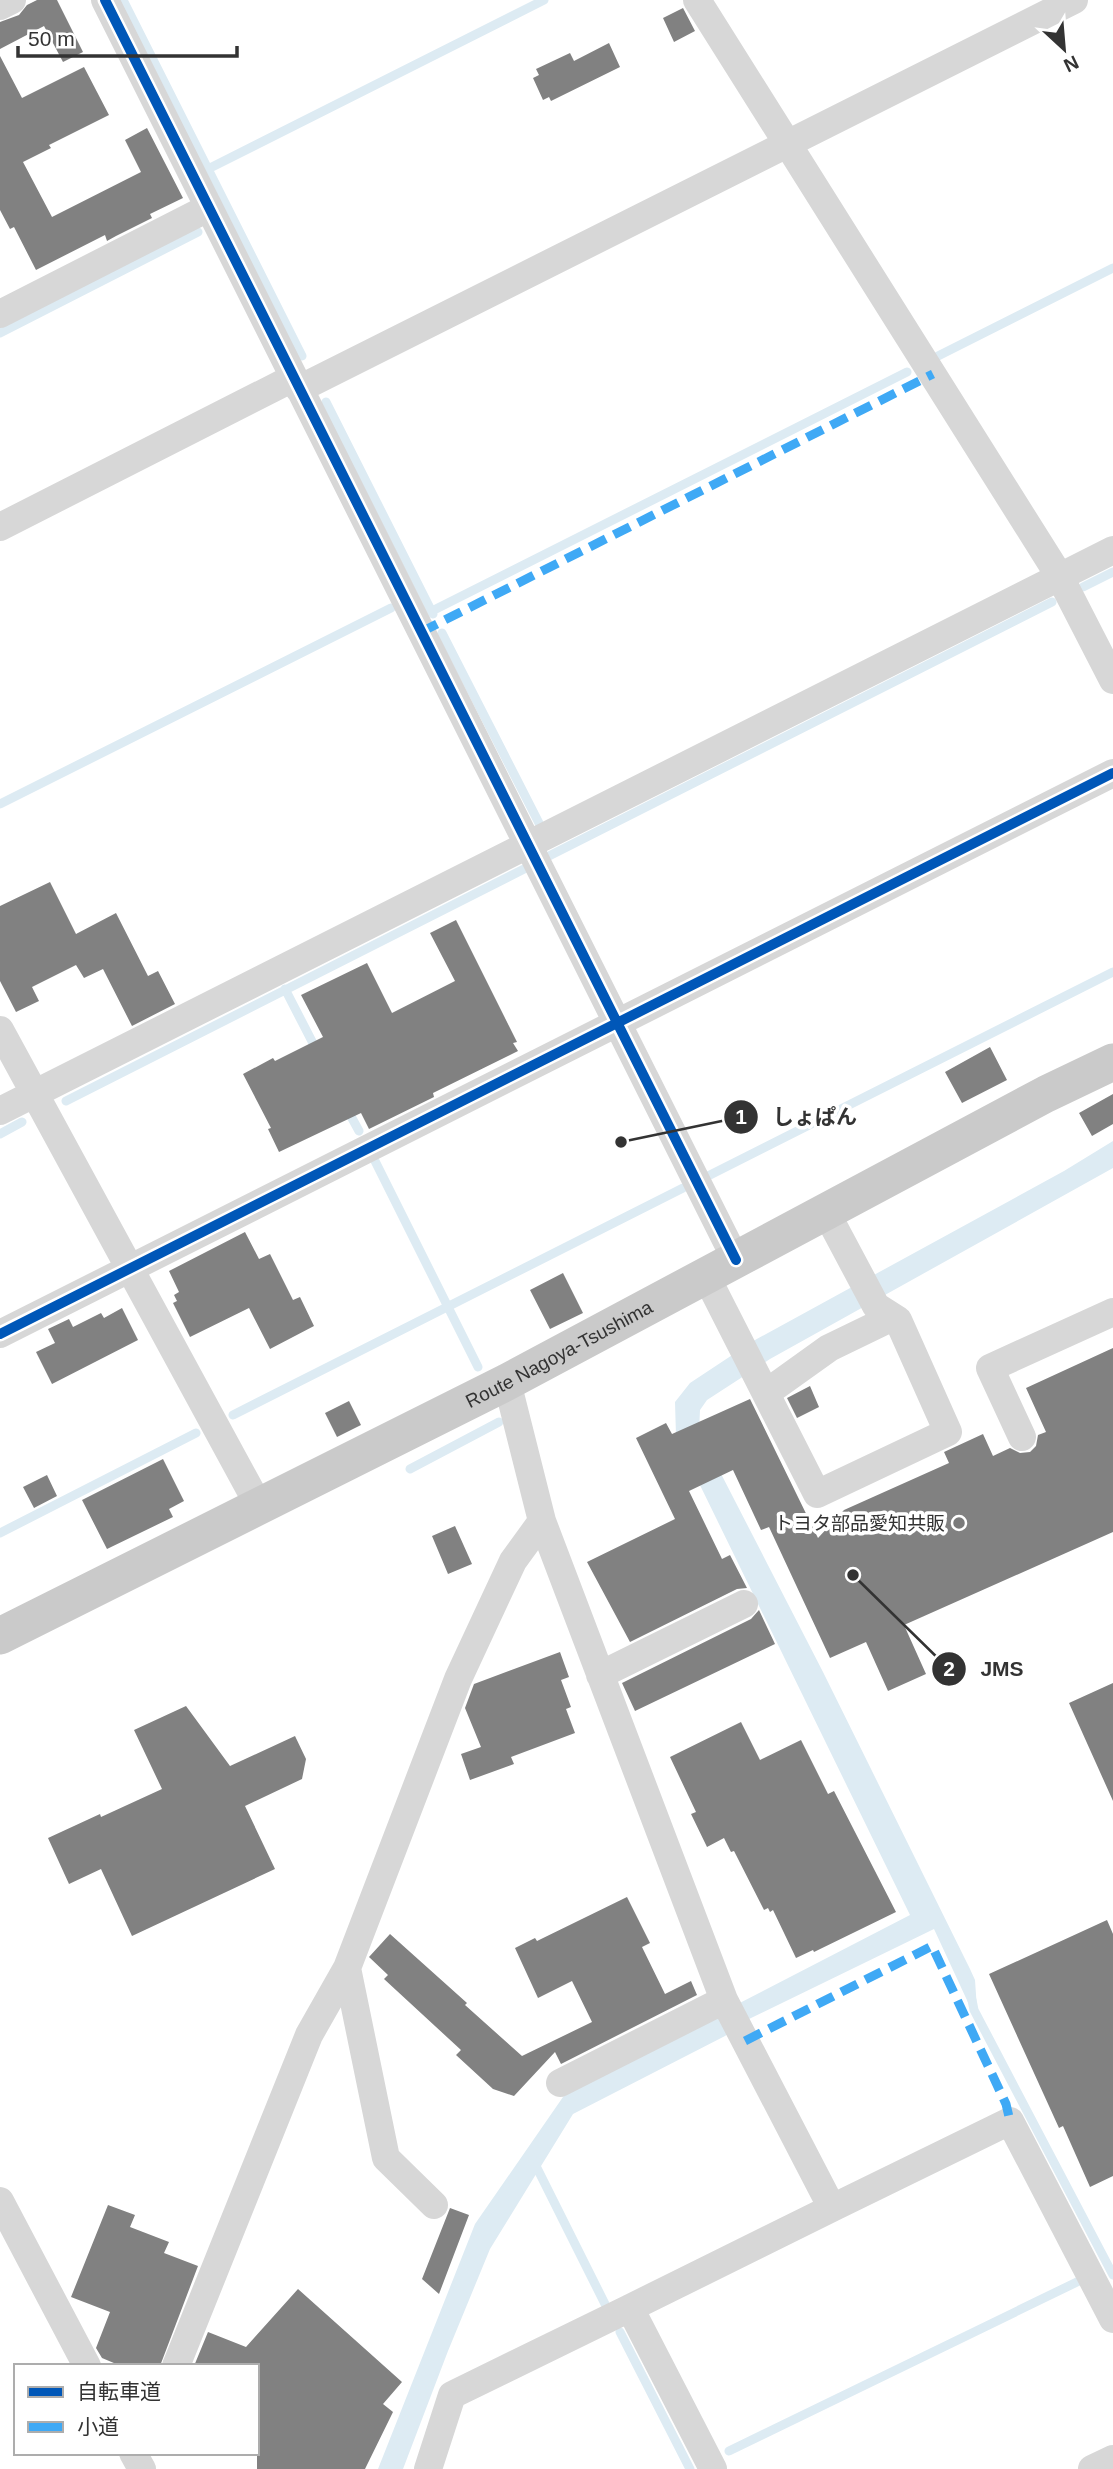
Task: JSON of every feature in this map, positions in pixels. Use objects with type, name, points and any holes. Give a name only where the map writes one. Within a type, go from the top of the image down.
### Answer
[{"type":"main road","name":"Route Nagoya-Tsushima","points":[[0,1636],[507,1382],[1046,1094],[1113,1062]]},
{"type":"street","points":[[0,6],[12,0]]},
{"type":"street","points":[[105,0],[617,1023],[721,1268],[738,1339],[817,1494],[948,1432],[898,1320],[885,1311],[858,1270],[826,1212]]},
{"type":"street","points":[[697,0],[1060,577],[1113,680]]},
{"type":"street","points":[[0,527],[788,144],[1074,0]]},
{"type":"street","points":[[0,314],[208,208]]},
{"type":"street","points":[[0,1111],[1113,550]]},
{"type":"street","points":[[0,1334],[1113,773]]},
{"type":"street","points":[[0,1030],[259,1506]]},
{"type":"street","points":[[761,1384],[829,1348],[885,1311]]},
{"type":"street","points":[[1022,1437],[990,1367],[1113,1312]]},
{"type":"street","points":[[507,1382],[542,1521],[725,2002],[832,2208]]},
{"type":"street","points":[[177,2364],[309,2035],[347,1968],[458,1679],[513,1561],[542,1521]]},
{"type":"street","points":[[600,1675],[744,1604]]},
{"type":"street","points":[[347,1968],[386,2158],[434,2205]]},
{"type":"street","points":[[560,2083],[725,2002]]},
{"type":"street","points":[[428,2469],[452,2395],[1010,2121],[1113,2319]]},
{"type":"street","points":[[0,2202],[86,2364]]},
{"type":"street","points":[[630,2308],[713,2469]]},
{"type":"street","points":[[1092,2469],[1113,2459]]},
{"type":"shaded area","points":[[1113,1141],[1113,1168],[770,1359],[707,1400],[700,1410],[699,1431],[823,1672],[970,1969],[975,1980],[977,2009],[972,2011],[934,1929],[749,2019],[725,2036],[573,2114],[490,2249],[403,2469],[378,2469],[475,2224],[563,2097],[573,2089],[910,1915],[676,1436],[675,1402],[690,1383],[755,1340],[1064,1171]]},
{"type":"building","points":[[37,0],[57,0],[83,52],[63,62],[44,26],[0,49],[0,22],[19,15],[27,5]]},
{"type":"building","points":[[683,8],[695,31],[674,42],[663,18]]},
{"type":"building","points":[[609,43],[620,67],[551,101],[549,97],[543,100],[533,78],[539,75],[536,69],[570,53],[574,61]]},
{"type":"building","points":[[0,56],[22,98],[84,67],[109,115],[49,145],[51,148],[23,162],[52,217],[141,172],[125,140],[147,128],[183,198],[150,214],[152,218],[107,241],[105,235],[36,270],[14,227],[10,229],[0,210]]},
{"type":"building","points":[[50,882],[76,934],[116,913],[148,976],[158,971],[175,1004],[132,1026],[103,969],[84,978],[76,965],[32,987],[39,1001],[16,1012],[0,981],[0,906]]},
{"type":"building","points":[[456,920],[517,1042],[513,1043],[518,1051],[433,1093],[434,1097],[369,1129],[361,1113],[279,1152],[268,1129],[271,1128],[243,1074],[323,1037],[301,995],[367,963],[392,1013],[455,981],[430,933]]},
{"type":"building","points":[[990,1047],[1007,1080],[962,1103],[945,1072]]},
{"type":"building","points":[[1113,1094],[1113,1124],[1092,1136],[1079,1113]]},
{"type":"building","points":[[245,1232],[259,1259],[270,1254],[293,1300],[300,1297],[314,1326],[270,1349],[249,1308],[190,1337],[173,1303],[177,1301],[174,1295],[179,1292],[169,1271]]},
{"type":"building","points":[[563,1273],[583,1313],[550,1329],[530,1290]]},
{"type":"building","points":[[122,1308],[138,1340],[52,1384],[36,1352],[55,1343],[48,1329],[69,1319],[73,1327],[101,1313],[104,1318]]},
{"type":"building","points":[[1113,1348],[1113,1532],[904,1625],[926,1674],[888,1691],[866,1642],[830,1658],[769,1527],[761,1530],[733,1470],[689,1491],[722,1559],[730,1555],[747,1588],[737,1589],[630,1642],[587,1562],[675,1519],[636,1438],[666,1423],[672,1434],[750,1399],[818,1538],[844,1510],[949,1463],[944,1452],[983,1434],[993,1456],[1010,1448],[1020,1453],[1030,1452],[1036,1446],[1038,1435],[1046,1432],[1026,1388]]},
{"type":"building","points":[[810,1386],[819,1407],[797,1418],[787,1398]]},
{"type":"building","points":[[349,1401],[361,1425],[337,1437],[325,1413]]},
{"type":"building","points":[[163,1459],[184,1501],[169,1509],[173,1517],[107,1549],[82,1500]]},
{"type":"building","points":[[47,1475],[57,1496],[34,1508],[23,1487]]},
{"type":"building","points":[[455,1526],[472,1564],[448,1574],[432,1536]]},
{"type":"building","points":[[759,1610],[775,1644],[635,1711],[622,1683],[751,1619]]},
{"type":"building","points":[[560,1652],[569,1677],[561,1680],[571,1707],[566,1709],[575,1733],[511,1757],[514,1764],[470,1780],[461,1754],[481,1747],[465,1708],[474,1684]]},
{"type":"building","points":[[1113,1683],[1113,1801],[1069,1703]]},
{"type":"building","points":[[186,1706],[230,1766],[295,1736],[306,1759],[302,1779],[245,1806],[275,1869],[132,1936],[101,1869],[69,1884],[48,1838],[162,1789],[134,1730]]},
{"type":"building","points":[[741,1722],[760,1760],[801,1740],[828,1794],[834,1791],[896,1912],[796,1958],[773,1910],[764,1910],[734,1851],[731,1852],[724,1838],[707,1847],[691,1814],[696,1812],[670,1757]]},
{"type":"building","points":[[627,1897],[650,1943],[642,1947],[665,1994],[691,1981],[697,1995],[561,2064],[555,2052],[514,2096],[493,2089],[456,2055],[461,2050],[384,1979],[388,1975],[369,1957],[390,1934],[522,2056],[592,2022],[572,1981],[538,1998],[515,1948],[535,1938],[537,1941]]},
{"type":"building","points":[[1107,1920],[1113,1934],[1113,2176],[1090,2187],[1063,2126],[1059,2128],[989,1974]]},
{"type":"building","points":[[108,2205],[135,2215],[130,2227],[169,2242],[164,2253],[198,2266],[161,2364],[116,2364],[102,2358],[96,2348],[110,2312],[71,2297]]},
{"type":"building","points":[[450,2208],[469,2215],[439,2294],[422,2279]]},
{"type":"building","points":[[298,2289],[402,2382],[383,2404],[393,2412],[365,2469],[257,2469],[259,2364],[195,2364],[208,2332],[246,2347]]},
{"type":"waterway","points":[[123,0],[302,356]]},
{"type":"waterway","points":[[208,169],[544,0]]},
{"type":"waterway","points":[[0,333],[198,232]]},
{"type":"waterway","points":[[938,356],[1113,268]]},
{"type":"waterway","points":[[432,611],[907,372]]},
{"type":"waterway","points":[[326,402],[433,614]]},
{"type":"waterway","points":[[1083,587],[1113,572]]},
{"type":"waterway","points":[[547,857],[1052,602]]},
{"type":"waterway","points":[[0,804],[391,608]]},
{"type":"waterway","points":[[442,633],[540,825]]},
{"type":"waterway","points":[[66,1101],[528,867]]},
{"type":"waterway","points":[[708,1176],[1113,972]]},
{"type":"waterway","points":[[285,989],[318,1053]]},
{"type":"waterway","points":[[347,1109],[359,1131]]},
{"type":"waterway","points":[[0,1134],[22,1122]]},
{"type":"waterway","points":[[375,1161],[478,1367]]},
{"type":"waterway","points":[[233,1415],[683,1188]]},
{"type":"waterway","points":[[410,1469],[499,1422]]},
{"type":"waterway","points":[[0,1533],[196,1433]]},
{"type":"waterway","points":[[972,2000],[974,2010],[1113,2275]]},
{"type":"waterway","points":[[533,2160],[606,2306]]},
{"type":"waterway","points":[[729,2451],[1079,2281]]},
{"type":"waterway","points":[[620,2332],[690,2469]]},
{"type":"marked path","points":[[421,632],[933,374]]},
{"type":"marked path","points":[[745,2041],[932,1946],[1006,2104],[1010,2121]]},
{"type":"cycle path","points":[[105,0],[736,1260]]},
{"type":"cycle path","points":[[0,1334],[1113,773]]},
{"type":"place","name":"しょぱん","points":[[621,1142]]},
{"type":"place","name":"トヨタ部品愛知共販","points":[[959,1523]]},
{"type":"place","name":"JMS","points":[[853,1575]]}]
